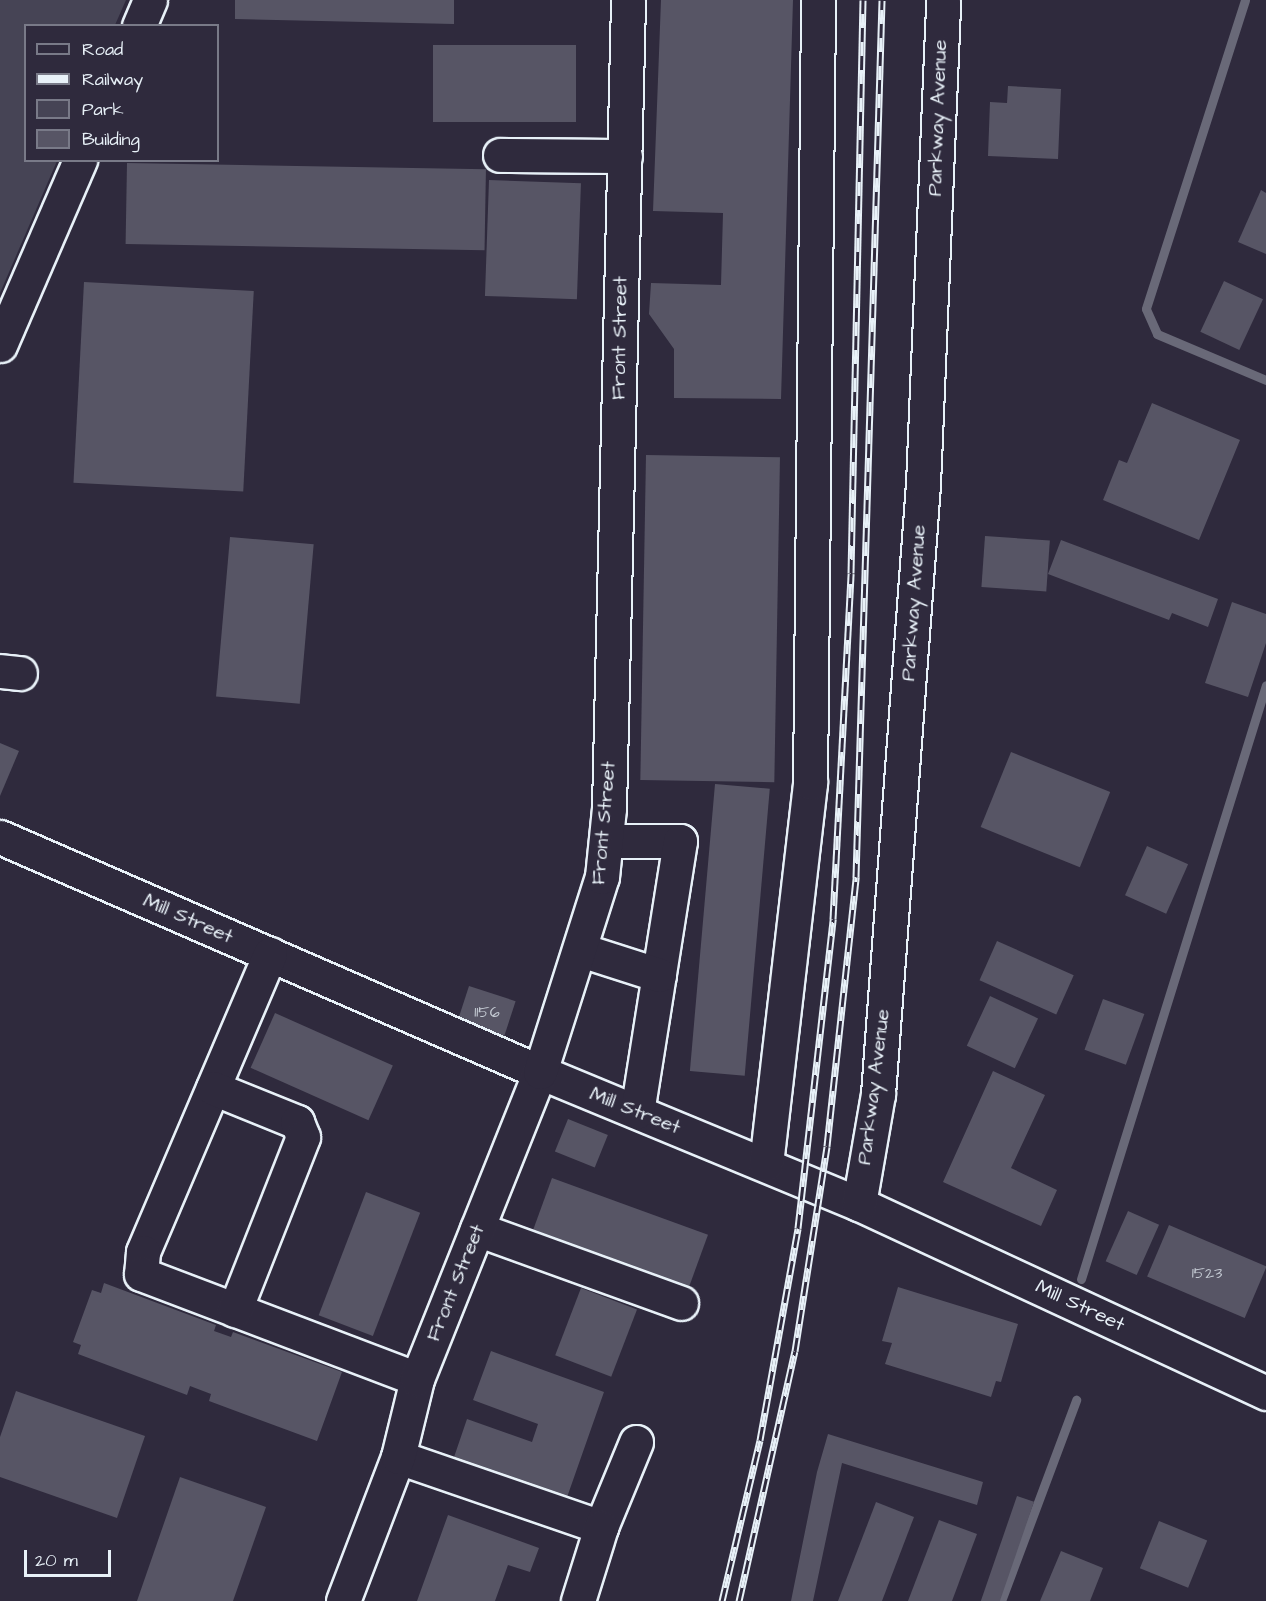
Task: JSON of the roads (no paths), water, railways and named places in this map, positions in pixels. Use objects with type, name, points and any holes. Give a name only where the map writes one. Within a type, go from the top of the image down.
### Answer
[{"type":"street","points":[[140,24],[150,0]]},
{"type":"street","name":"Front Street","points":[[343,1601],[398,1457],[417,1379],[540,1072],[581,950],[602,877],[606,841],[628,0]]},
{"type":"street","points":[[766,1164],[810,783],[818,0]]},
{"type":"street","name":"Parkway Avenue","points":[[859,1204],[878,1094],[923,484],[943,0]]},
{"type":"street","points":[[500,155],[625,156]]},
{"type":"street","points":[[0,345],[79,162]]},
{"type":"street","name":"Mill Street","points":[[0,837],[540,1072],[859,1204],[1266,1393]]},
{"type":"street","points":[[606,841],[680,841],[637,1112]]},
{"type":"street","points":[[581,950],[659,975]]},
{"type":"street","points":[[270,954],[143,1252],[141,1274],[417,1379]]},
{"type":"street","points":[[213,1088],[297,1122],[303,1137],[235,1310]]},
{"type":"street","points":[[477,1229],[681,1303]]},
{"type":"street","points":[[578,1601],[601,1527],[636,1442]]},
{"type":"street","points":[[398,1457],[601,1527]]},
{"type":"waterway","points":[[1245,0],[1146,309],[1157,334],[1266,380]]},
{"type":"waterway","points":[[1081,1279],[1266,685]]},
{"type":"waterway","points":[[1001,1601],[1076,1400]]},
{"type":"railway","points":[[722,1601],[760,1440],[798,1228],[833,919],[851,573],[863,0]]},
{"type":"railway","points":[[739,1601],[795,1351],[827,1146],[856,877],[882,0]]}]
